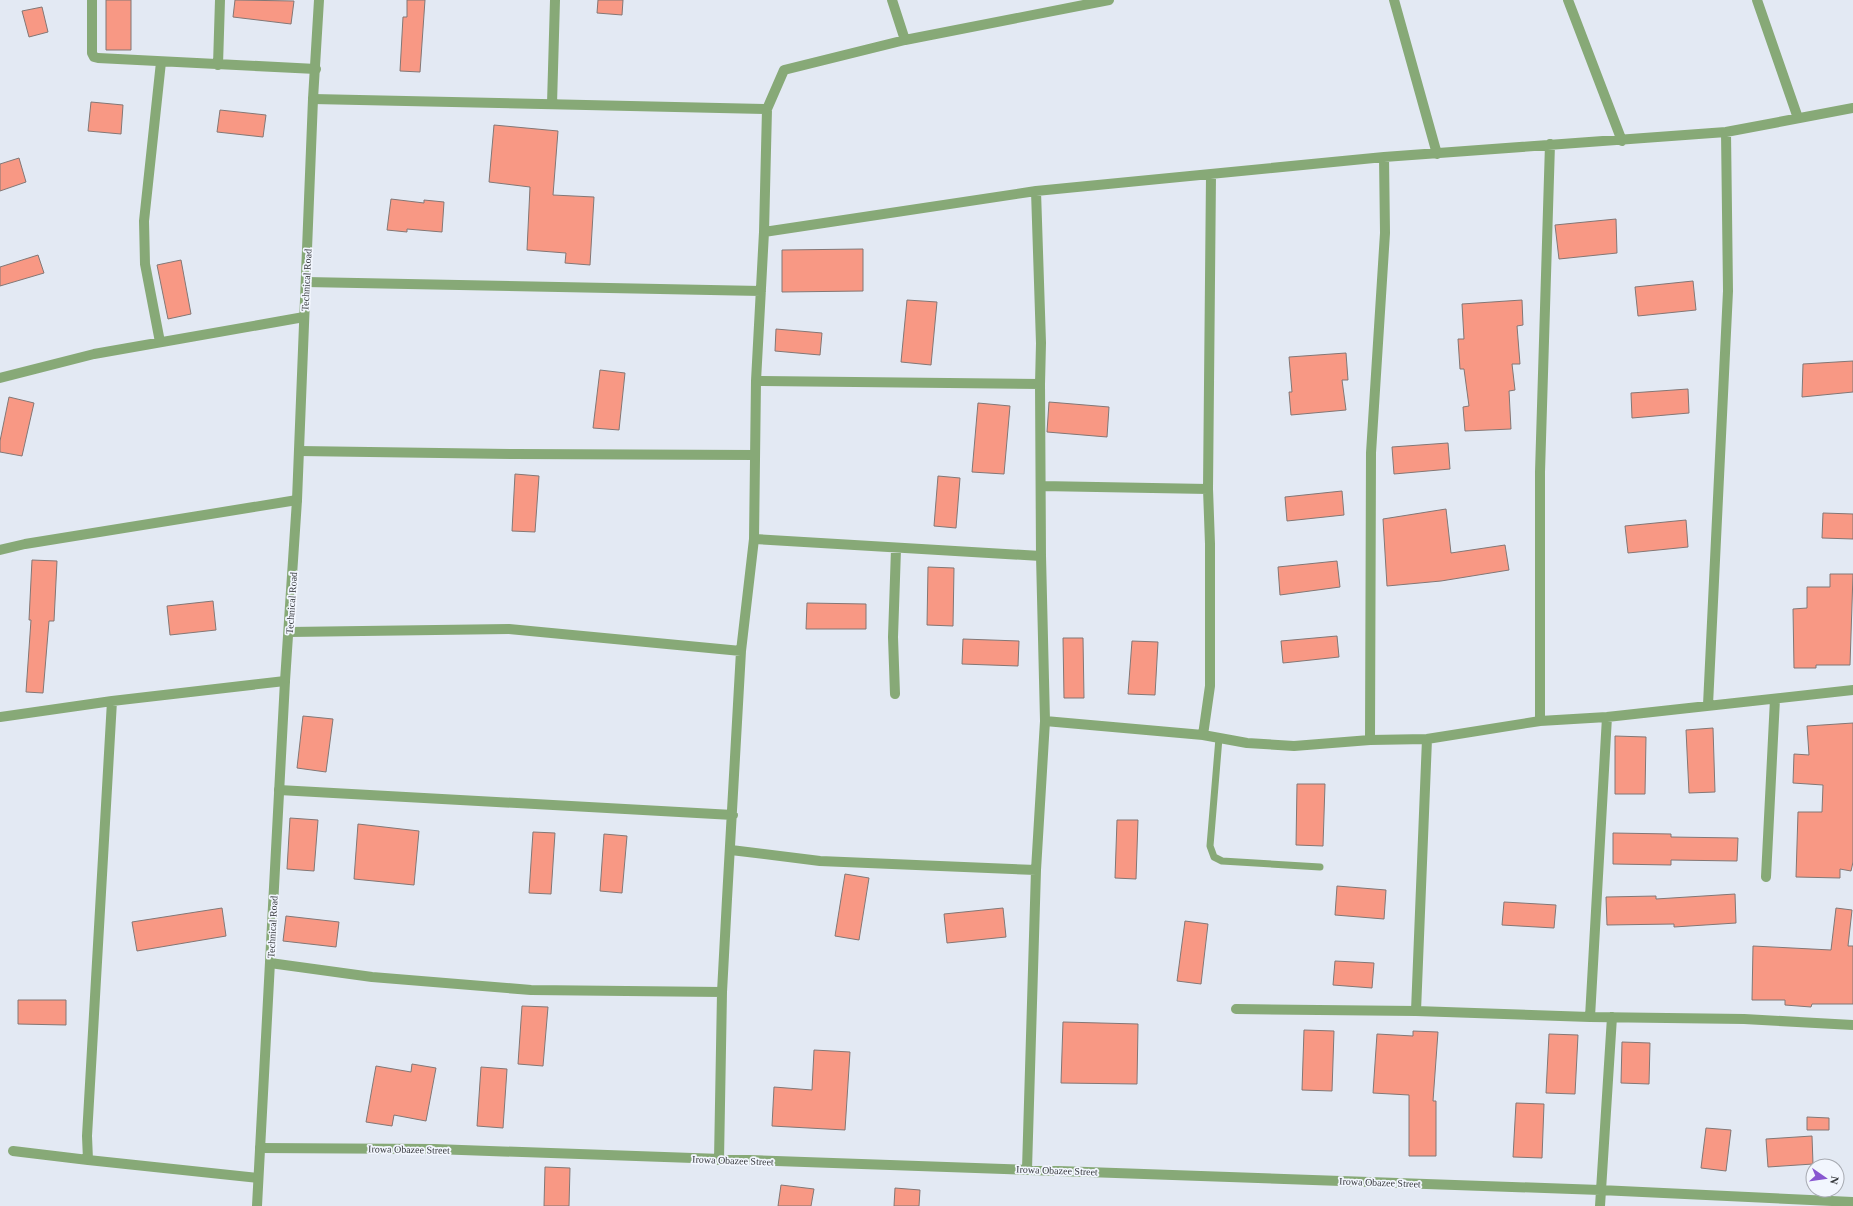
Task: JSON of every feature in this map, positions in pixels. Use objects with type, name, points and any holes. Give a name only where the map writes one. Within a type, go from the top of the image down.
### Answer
[{"type":"street","points":[[92,0],[92,53],[94,57],[161,62],[316,69]]},
{"type":"street","points":[[218,65],[220,0]]},
{"type":"street","name":"Technical Road","points":[[257,1206],[285,681],[297,500],[313,99],[319,0]]},
{"type":"street","points":[[552,104],[556,0]]},
{"type":"street","points":[[892,0],[905,40]]},
{"type":"street","points":[[719,1160],[722,992],[741,651],[754,539],[756,381],[764,232],[767,109],[784,70],[905,40],[1109,0]]},
{"type":"street","points":[[1394,0],[1437,154]]},
{"type":"street","points":[[1568,0],[1622,141]]},
{"type":"street","points":[[1757,0],[1798,118]]},
{"type":"street","points":[[160,342],[145,264],[144,221],[161,62]]},
{"type":"street","points":[[313,99],[767,109]]},
{"type":"street","points":[[764,232],[1036,191],[1384,157],[1550,144],[1622,141],[1726,132],[1853,108]]},
{"type":"street","points":[[1708,705],[1728,291],[1726,132]]},
{"type":"street","points":[[1540,721],[1540,472],[1550,144]]},
{"type":"street","points":[[1370,740],[1370,454],[1385,233],[1384,157]]},
{"type":"street","points":[[1203,735],[1210,686],[1210,544],[1208,489],[1211,174]]},
{"type":"street","points":[[1027,1169],[1036,870],[1045,721],[1041,556],[1041,343],[1036,191]]},
{"type":"street","points":[[306,282],[761,291]]},
{"type":"street","points":[[0,378],[94,354],[304,317]]},
{"type":"street","points":[[756,381],[1040,384]]},
{"type":"street","points":[[299,451],[755,456]]},
{"type":"street","points":[[1041,486],[1208,489]]},
{"type":"street","points":[[0,550],[25,544],[297,500]]},
{"type":"street","points":[[754,539],[896,549],[1041,556]]},
{"type":"street","points":[[895,694],[893,637],[896,549]]},
{"type":"street","points":[[289,632],[509,629],[741,651]]},
{"type":"street","points":[[0,717],[112,701],[285,681]]},
{"type":"street","points":[[1045,721],[1203,735],[1247,743],[1294,746],[1370,740],[1427,739],[1540,721],[1606,717],[1853,690]]},
{"type":"street","points":[[1766,877],[1775,699]]},
{"type":"street","points":[[88,1160],[87,1136],[112,701]]},
{"type":"street","points":[[1590,1017],[1606,717]]},
{"type":"street","points":[[1416,1011],[1427,739]]},
{"type":"street","points":[[279,790],[733,815]]},
{"type":"street","points":[[731,850],[820,861],[1036,870]]},
{"type":"street","points":[[270,963],[372,978],[531,990],[722,992]]},
{"type":"street","points":[[1236,1009],[1416,1011],[1590,1017],[1744,1019],[1853,1025]]},
{"type":"street","points":[[1600,1206],[1612,1017]]},
{"type":"street","name":"Irowa Obazee Street","points":[[260,1148],[434,1149],[719,1160],[1027,1169],[1600,1190],[1853,1202]]},
{"type":"street","points":[[13,1151],[258,1178]]},
{"type":"lane","points":[[1219,738],[1210,846],[1214,857],[1222,861],[1320,867]]},
{"type":"building","points":[[106,0],[131,0],[131,50],[106,50]]},
{"type":"building","points":[[235,0],[294,1],[291,24],[233,17]]},
{"type":"building","points":[[407,0],[425,0],[420,72],[400,71],[403,17],[407,17]]},
{"type":"building","points":[[598,0],[623,0],[622,15],[597,13]]},
{"type":"building","points":[[42,7],[48,32],[29,37],[22,11]]},
{"type":"building","points":[[91,102],[123,105],[121,134],[88,131]]},
{"type":"building","points":[[220,110],[266,115],[263,137],[217,132]]},
{"type":"building","points":[[494,125],[558,131],[553,195],[594,197],[590,265],[565,263],[566,253],[527,250],[530,187],[489,182]]},
{"type":"building","points":[[19,158],[26,182],[0,191],[0,164]]},
{"type":"building","points":[[391,199],[424,203],[424,200],[444,202],[442,232],[407,229],[407,232],[387,230]]},
{"type":"building","points":[[1616,219],[1617,253],[1559,259],[1555,225]]},
{"type":"building","points":[[863,249],[863,291],[782,292],[782,250]]},
{"type":"building","points":[[38,255],[44,273],[0,286],[0,267]]},
{"type":"building","points":[[181,260],[191,314],[168,319],[157,265]]},
{"type":"building","points":[[1693,281],[1696,310],[1638,316],[1635,287]]},
{"type":"building","points":[[907,300],[937,302],[931,365],[901,362]]},
{"type":"building","points":[[1522,300],[1523,325],[1517,326],[1520,364],[1512,364],[1515,390],[1509,391],[1511,429],[1465,431],[1463,407],[1469,406],[1464,369],[1460,369],[1458,339],[1464,339],[1462,304]]},
{"type":"building","points":[[776,329],[822,333],[820,355],[775,351]]},
{"type":"building","points":[[1346,353],[1348,380],[1342,380],[1346,410],[1291,415],[1289,392],[1292,392],[1289,357]]},
{"type":"building","points":[[1853,361],[1853,392],[1802,397],[1803,364]]},
{"type":"building","points":[[600,370],[625,373],[619,430],[593,428]]},
{"type":"building","points":[[1688,389],[1689,413],[1632,418],[1631,393]]},
{"type":"building","points":[[9,397],[34,403],[22,456],[0,452],[0,441]]},
{"type":"building","points":[[1049,402],[1109,407],[1107,437],[1047,432]]},
{"type":"building","points":[[978,403],[1010,406],[1004,474],[972,472]]},
{"type":"building","points":[[1448,443],[1450,469],[1394,474],[1392,447]]},
{"type":"building","points":[[515,474],[539,476],[535,532],[512,531]]},
{"type":"building","points":[[938,476],[960,478],[956,528],[934,526]]},
{"type":"building","points":[[1342,491],[1344,515],[1287,521],[1285,497]]},
{"type":"building","points":[[1446,509],[1451,553],[1505,545],[1509,570],[1441,581],[1387,586],[1383,519]]},
{"type":"building","points":[[1823,513],[1853,514],[1853,539],[1822,538]]},
{"type":"building","points":[[1686,520],[1688,547],[1628,553],[1625,526]]},
{"type":"building","points":[[32,560],[57,561],[54,621],[49,621],[43,693],[26,692],[31,620],[29,620]]},
{"type":"building","points":[[1337,561],[1340,587],[1280,595],[1278,567]]},
{"type":"building","points":[[928,567],[954,568],[953,626],[927,625]]},
{"type":"building","points":[[1830,574],[1853,574],[1850,665],[1816,665],[1816,668],[1794,668],[1793,609],[1807,608],[1807,587],[1830,587]]},
{"type":"building","points":[[213,601],[216,630],[170,635],[167,606]]},
{"type":"building","points":[[807,603],[866,604],[866,629],[806,629]]},
{"type":"building","points":[[1337,636],[1339,657],[1283,663],[1281,641]]},
{"type":"building","points":[[1063,638],[1083,638],[1084,698],[1064,698]]},
{"type":"building","points":[[963,639],[1019,641],[1018,666],[962,664]]},
{"type":"building","points":[[1132,641],[1158,642],[1155,695],[1128,694]]},
{"type":"building","points":[[303,716],[333,719],[326,772],[297,768]]},
{"type":"building","points":[[1853,723],[1853,862],[1851,871],[1840,869],[1840,878],[1796,877],[1798,812],[1822,812],[1823,785],[1793,783],[1794,754],[1809,755],[1807,726]]},
{"type":"building","points":[[1713,728],[1715,792],[1689,793],[1686,730]]},
{"type":"building","points":[[1615,736],[1646,737],[1645,794],[1615,794]]},
{"type":"building","points":[[1297,784],[1325,784],[1323,846],[1296,845]]},
{"type":"building","points":[[290,818],[318,820],[314,871],[287,869]]},
{"type":"building","points":[[1117,820],[1138,820],[1136,879],[1115,878]]},
{"type":"building","points":[[358,824],[419,831],[414,885],[354,879]]},
{"type":"building","points":[[533,832],[555,833],[551,894],[529,893]]},
{"type":"building","points":[[1613,833],[1671,834],[1671,837],[1738,838],[1737,861],[1671,860],[1671,865],[1613,864]]},
{"type":"building","points":[[604,834],[627,836],[622,893],[600,891]]},
{"type":"building","points":[[845,874],[869,878],[859,940],[835,936]]},
{"type":"building","points":[[1337,886],[1386,890],[1384,919],[1335,915]]},
{"type":"building","points":[[1735,894],[1736,923],[1674,927],[1674,924],[1607,925],[1606,897],[1656,896],[1656,899]]},
{"type":"building","points":[[1504,902],[1556,905],[1554,928],[1502,925]]},
{"type":"building","points":[[222,908],[226,936],[137,951],[132,922]]},
{"type":"building","points":[[1003,908],[1006,937],[947,943],[944,914]]},
{"type":"building","points":[[1836,908],[1852,910],[1848,946],[1853,946],[1853,1004],[1812,1004],[1811,1007],[1785,1005],[1785,1000],[1752,1000],[1753,946],[1831,950]]},
{"type":"building","points":[[286,916],[339,922],[336,947],[283,941]]},
{"type":"building","points":[[1185,921],[1208,924],[1201,984],[1177,981]]},
{"type":"building","points":[[1335,961],[1374,963],[1372,988],[1333,985]]},
{"type":"building","points":[[18,1000],[66,1000],[66,1025],[18,1024]]},
{"type":"building","points":[[522,1006],[548,1007],[543,1066],[518,1064]]},
{"type":"building","points":[[1063,1022],[1138,1024],[1137,1084],[1061,1083]]},
{"type":"building","points":[[1304,1030],[1334,1031],[1332,1091],[1302,1090]]},
{"type":"building","points":[[1413,1031],[1438,1032],[1433,1101],[1436,1101],[1436,1156],[1409,1156],[1409,1095],[1373,1093],[1377,1034],[1413,1036]]},
{"type":"building","points":[[1549,1034],[1578,1035],[1575,1094],[1546,1093]]},
{"type":"building","points":[[1622,1042],[1650,1043],[1649,1084],[1621,1083]]},
{"type":"building","points":[[814,1050],[850,1052],[845,1130],[772,1126],[774,1087],[812,1090]]},
{"type":"building","points":[[412,1064],[436,1068],[426,1121],[394,1115],[392,1126],[366,1122],[376,1066],[411,1072]]},
{"type":"building","points":[[481,1067],[507,1069],[503,1128],[477,1126]]},
{"type":"building","points":[[1516,1103],[1544,1104],[1542,1158],[1513,1157]]},
{"type":"building","points":[[1807,1117],[1829,1118],[1829,1130],[1807,1130]]},
{"type":"building","points":[[1706,1128],[1731,1130],[1726,1171],[1701,1168]]},
{"type":"building","points":[[1812,1136],[1813,1158],[1805,1158],[1805,1165],[1768,1167],[1766,1139]]},
{"type":"building","points":[[545,1167],[570,1168],[569,1206],[544,1206]]},
{"type":"building","points":[[781,1185],[814,1189],[811,1206],[778,1206]]},
{"type":"building","points":[[895,1188],[920,1190],[919,1206],[894,1206]]}]
